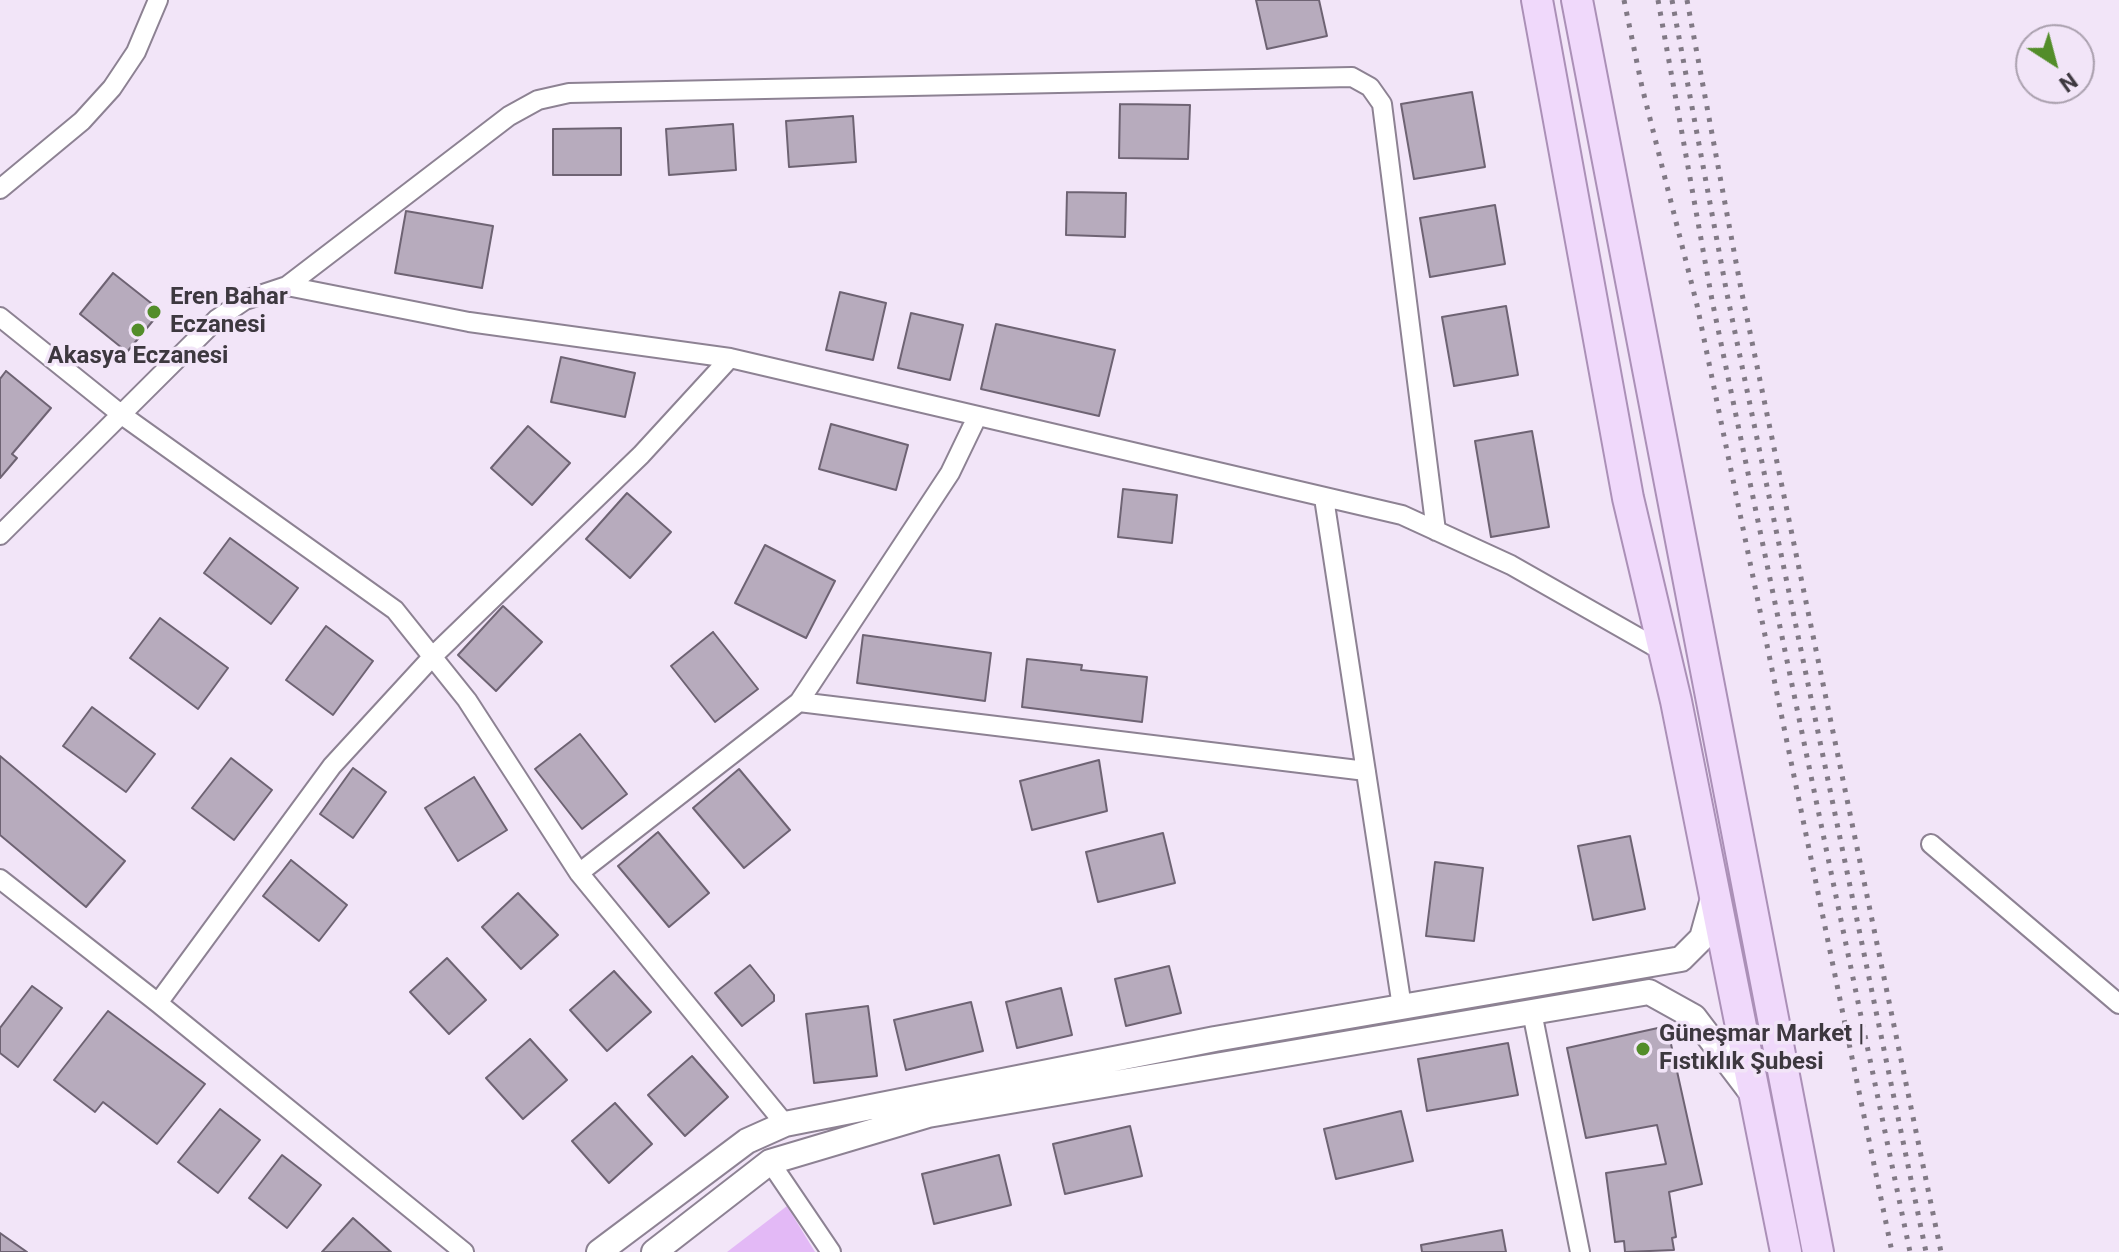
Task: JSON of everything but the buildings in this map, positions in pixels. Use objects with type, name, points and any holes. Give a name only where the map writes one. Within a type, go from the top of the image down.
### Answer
[{"type":"main road","points":[[1537,0],[1628,498],[1664,652],[1786,1252]]},
{"type":"main road","points":[[1577,0],[1818,1252]]},
{"type":"street","points":[[0,189],[82,121],[112,88],[136,52],[158,0]]},
{"type":"street","points":[[0,535],[217,319],[245,300],[287,286],[509,116],[538,100],[569,93],[1352,77],[1370,87],[1382,104],[1436,531]]},
{"type":"street","points":[[287,286],[469,322],[730,358],[1402,515],[1511,565],[1664,652]]},
{"type":"street","points":[[0,317],[122,415],[395,610],[467,700],[579,873],[785,1124]]},
{"type":"street","points":[[158,1003],[332,766],[434,655],[641,455],[730,358]]},
{"type":"street","points":[[579,873],[799,702],[950,473],[977,417]]},
{"type":"street","points":[[1324,498],[1402,1007]]},
{"type":"street","points":[[799,702],[1366,771]]},
{"type":"street","points":[[1931,844],[2119,1004]]},
{"type":"street","points":[[0,879],[464,1252]]},
{"type":"street","points":[[599,1252],[747,1141],[785,1124],[1215,1039],[1681,959],[1702,938],[1714,893]]},
{"type":"street","points":[[654,1252],[770,1162],[928,1115],[1649,992],[1694,1017],[1755,1097]]},
{"type":"street","points":[[1532,1012],[1580,1252]]},
{"type":"street","points":[[770,1162],[831,1252]]},
{"type":"shaded area","points":[[787,1206],[815,1252],[727,1252]]},
{"type":"railway","points":[[1624,0],[1642,87],[1697,305],[1892,1252]]},
{"type":"railway","points":[[1658,0],[1712,300],[1910,1252]]},
{"type":"railway","points":[[1672,0],[1727,294],[1926,1252]]},
{"type":"railway","points":[[1687,0],[1741,289],[1941,1252]]},
{"type":"place","name":"Eren Bahar Eczanesi","points":[[154,312]]},
{"type":"place","name":"Akasya Eczanesi","points":[[138,330]]},
{"type":"place","name":"Güneşmar Market | Fıstıklık Şubesi","points":[[1643,1049]]}]
